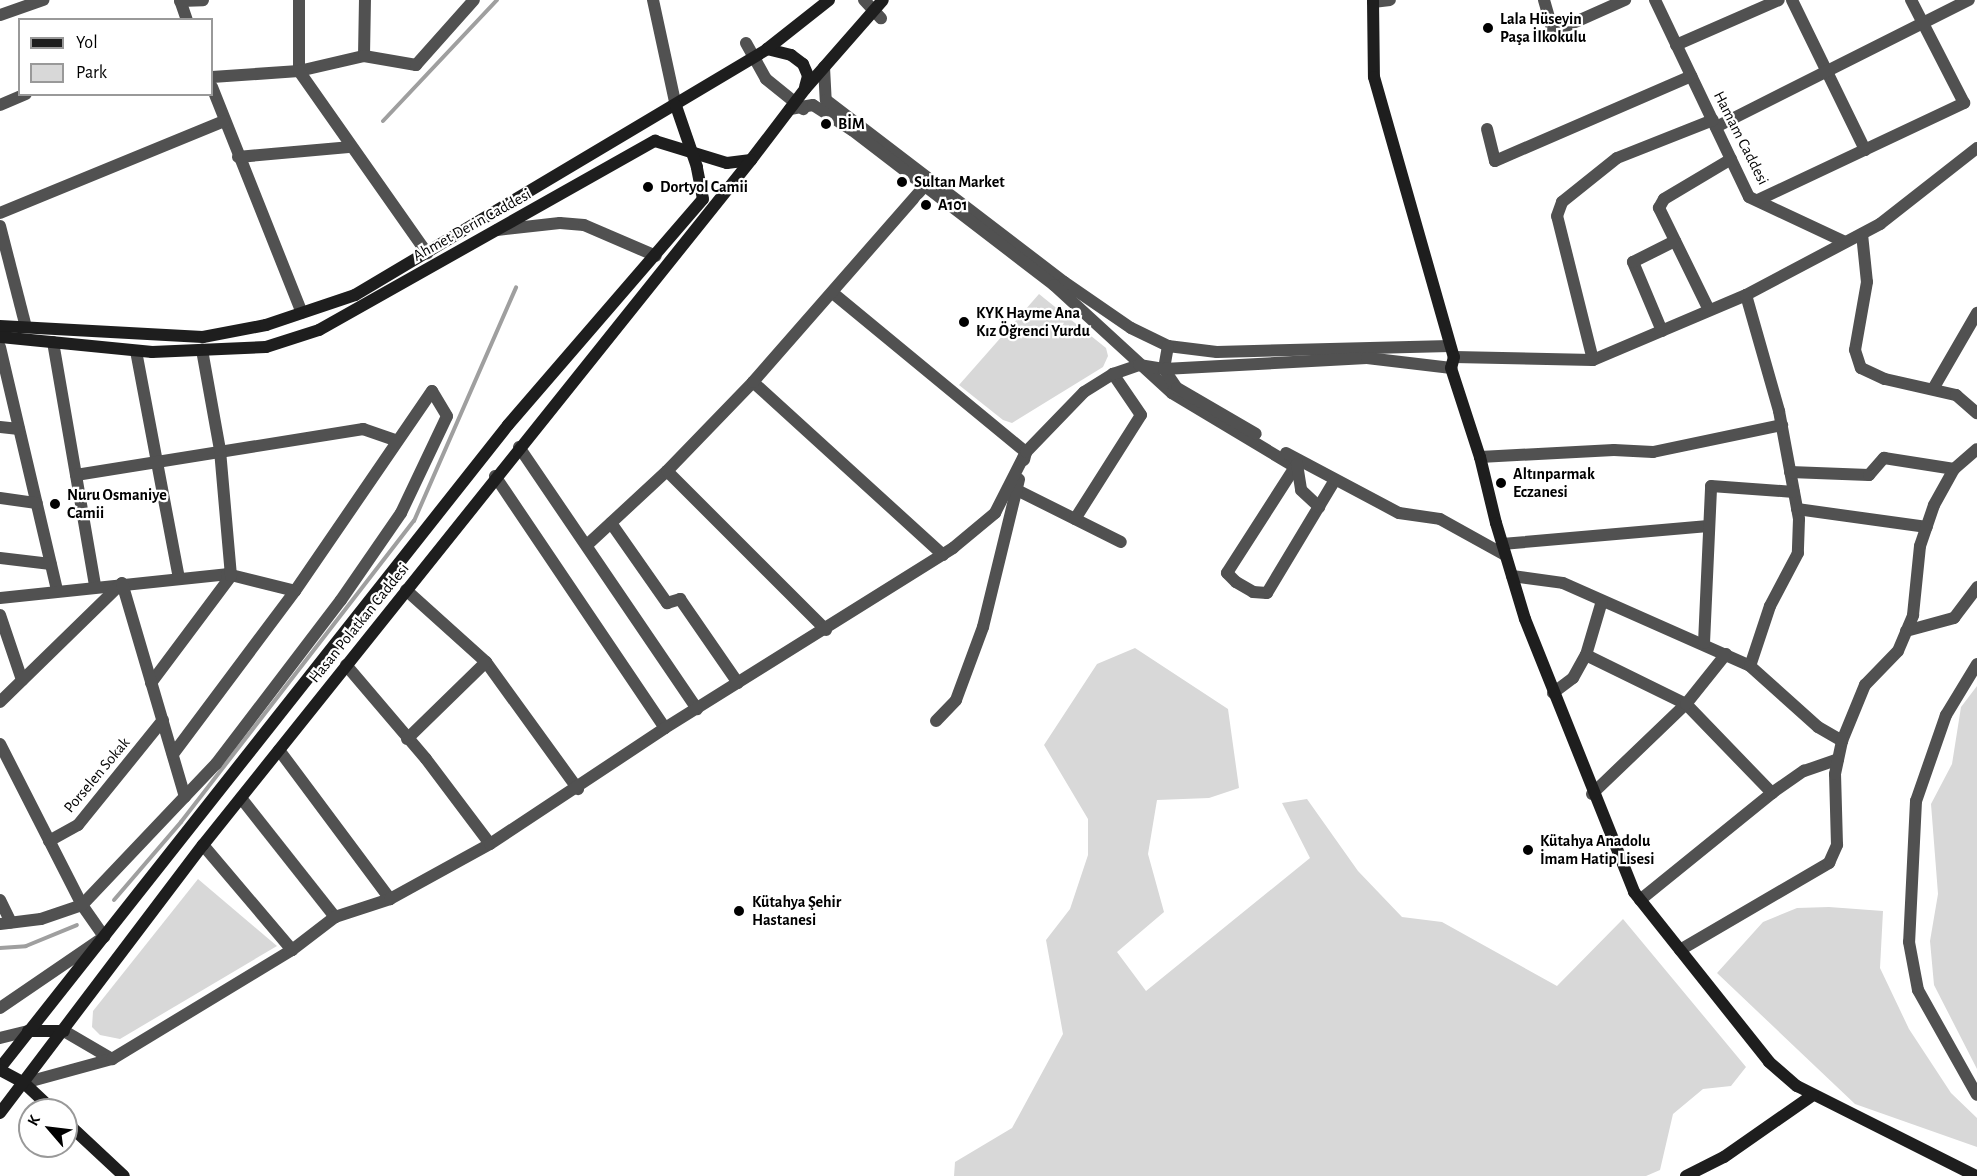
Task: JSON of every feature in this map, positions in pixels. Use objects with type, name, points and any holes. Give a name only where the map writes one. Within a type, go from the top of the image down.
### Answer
[{"type":"main road","name":"Ahmet Derin Caddesi","points":[[0,326],[203,337],[266,325],[355,295],[676,106],[767,49],[829,0]]},
{"type":"main road","points":[[805,89],[877,14],[883,0]]},
{"type":"main road","points":[[1373,1],[1374,77],[1504,550],[1553,693],[1592,795],[1640,900],[1769,1062],[1797,1086],[1976,1176]]},
{"type":"main road","points":[[751,160],[799,108],[808,76],[803,64],[791,55],[767,49]]},
{"type":"main road","points":[[676,106],[691,151]]},
{"type":"main road","name":"Ahmet Derin Caddesi","points":[[0,337],[136,351],[266,347],[319,330],[655,141],[727,163],[751,160]]},
{"type":"main road","name":"Hasan Polatkan Caddesi","points":[[0,1069],[508,425],[703,199],[691,151]]},
{"type":"main road","name":"Hasan Polatkan Caddesi","points":[[0,1113],[203,845],[495,476],[751,160]]},
{"type":"main road","points":[[28,1031],[64,1031]]},
{"type":"main road","points":[[0,1069],[24,1083],[40,1098]]},
{"type":"main road","points":[[1686,1176],[1724,1157],[1813,1095]]},
{"type":"main road","points":[[78,1133],[124,1176]]},
{"type":"street","points":[[0,15],[43,0]]},
{"type":"street","points":[[186,18],[180,0],[203,0]]},
{"type":"street","points":[[299,0],[299,71],[349,147],[427,253]]},
{"type":"street","points":[[364,56],[365,0]]},
{"type":"street","points":[[213,77],[299,71],[364,56],[416,65],[474,0]]},
{"type":"street","points":[[653,0],[676,106]]},
{"type":"street","points":[[864,0],[877,14]]},
{"type":"street","points":[[1373,1],[1390,0]]},
{"type":"street","points":[[1544,0],[1552,32],[1625,0]]},
{"type":"street","name":"Hamam Caddesi","points":[[1655,0],[1749,197],[1845,242]]},
{"type":"street","points":[[1676,45],[1779,0]]},
{"type":"street","points":[[1792,0],[1865,150]]},
{"type":"street","points":[[1758,200],[1964,103],[1911,0]]},
{"type":"street","points":[[1593,360],[1557,216],[1562,202],[1617,158],[1714,124],[1826,73],[1969,0]]},
{"type":"street","points":[[746,43],[766,79],[799,108],[813,105],[852,130],[923,188],[1054,285],[1172,393],[1297,464],[1335,480],[1399,513],[1440,519],[1504,550],[1708,526]]},
{"type":"street","points":[[824,67],[826,100],[1064,282],[1131,328],[1168,346],[1217,352],[1593,360],[1746,295],[1862,234],[1880,224],[1977,148]]},
{"type":"street","points":[[1487,129],[1495,161],[1691,76]]},
{"type":"street","points":[[213,90],[238,157],[303,313]]},
{"type":"street","points":[[0,105],[21,96]]},
{"type":"street","points":[[0,213],[224,121]]},
{"type":"street","points":[[238,157],[349,147]]},
{"type":"street","points":[[1709,310],[1659,208],[1664,199],[1731,159]]},
{"type":"street","points":[[587,545],[667,471],[753,382],[834,294],[923,188]]},
{"type":"street","points":[[497,230],[560,223],[584,225],[656,256]]},
{"type":"street","points":[[0,226],[26,327]]},
{"type":"street","points":[[1862,234],[1867,282],[1855,350],[1861,368],[1885,379],[1956,395],[1977,413]]},
{"type":"street","points":[[1662,331],[1634,262],[1675,241]]},
{"type":"street","points":[[834,294],[1026,452]]},
{"type":"street","points":[[1746,295],[1782,425],[1797,509],[1798,553],[1770,606],[1750,666]]},
{"type":"street","points":[[1933,390],[1977,313]]},
{"type":"street","points":[[1121,348],[1131,328]]},
{"type":"street","points":[[53,342],[95,586]]},
{"type":"street","points":[[1168,346],[1164,369],[1177,388],[1297,464],[1301,490],[1319,507]]},
{"type":"street","points":[[0,347],[57,590]]},
{"type":"street","points":[[151,683],[231,576],[220,450],[202,350]]},
{"type":"street","points":[[136,351],[155,462],[179,579]]},
{"type":"street","points":[[24,1083],[112,1059],[292,950],[335,917],[390,899],[490,844],[578,789],[665,728],[826,630],[943,555],[995,513],[1026,452],[1084,392],[1113,374],[1139,365],[1164,369],[1367,358],[1452,357]]},
{"type":"street","points":[[1075,519],[1141,415],[1113,374]]},
{"type":"street","points":[[753,382],[943,555]]},
{"type":"street","points":[[0,900],[5,923],[41,919],[81,905],[216,764],[401,513],[447,416],[432,391],[295,591],[173,754]]},
{"type":"street","points":[[1480,457],[1614,450],[1653,452],[1782,425]]},
{"type":"street","points":[[0,427],[19,429]]},
{"type":"street","points":[[76,476],[220,450],[363,429],[397,441]]},
{"type":"street","points":[[519,447],[697,709]]},
{"type":"street","points":[[1680,950],[1829,863],[1837,845],[1835,774],[1842,741],[1865,685],[1898,651],[1913,615],[1920,546],[1927,527],[1954,470],[1977,449]]},
{"type":"street","points":[[936,721],[956,700],[983,627],[1026,452]]},
{"type":"street","points":[[1790,472],[1869,475],[1884,458],[1954,470]]},
{"type":"street","points":[[1297,464],[1227,573],[1253,592],[1267,593],[1335,480]]},
{"type":"street","points":[[667,471],[826,630]]},
{"type":"street","points":[[495,476],[665,728]]},
{"type":"street","points":[[1704,643],[1710,486],[1794,492]]},
{"type":"street","points":[[1017,490],[1121,542]]},
{"type":"street","points":[[0,498],[37,503]]},
{"type":"street","points":[[1797,509],[1927,527]]},
{"type":"street","points":[[611,523],[667,603],[680,598],[738,683]]},
{"type":"street","points":[[0,558],[51,564]]},
{"type":"street","points":[[0,598],[122,583],[231,576],[295,591]]},
{"type":"street","points":[[1512,576],[1563,583],[1704,643],[1750,666],[1818,728],[1842,741]]},
{"type":"street","points":[[122,583],[185,797]]},
{"type":"street","points":[[0,702],[122,583]]},
{"type":"street","points":[[1906,631],[1954,618],[1977,587]]},
{"type":"street","points":[[406,590],[486,662],[578,789]]},
{"type":"street","points":[[1553,693],[1573,678],[1586,656],[1602,601]]},
{"type":"street","points":[[0,615],[22,680]]},
{"type":"street","points":[[1592,795],[1686,704],[1725,654]]},
{"type":"street","points":[[1586,656],[1686,704],[1772,793]]},
{"type":"street","points":[[407,739],[486,662]]},
{"type":"street","points":[[1977,664],[1946,714],[1916,801],[1909,942],[1918,990],[1977,1095]]},
{"type":"street","points":[[346,665],[490,844]]},
{"type":"street","name":"Porselen Sokak","points":[[49,841],[78,825],[163,720]]},
{"type":"street","points":[[0,744],[81,905],[104,938],[0,1008]]},
{"type":"street","points":[[279,750],[390,899]]},
{"type":"street","points":[[1640,900],[1772,793],[1804,771],[1838,759]]},
{"type":"street","points":[[241,798],[335,917]]},
{"type":"street","points":[[203,845],[292,950]]},
{"type":"street","points":[[0,1038],[28,1031]]},
{"type":"street","points":[[64,1031],[112,1059]]},
{"type":"green space","points":[[1039,294],[1106,348],[1108,356],[1103,367],[1012,423],[1003,420],[959,385]]},
{"type":"green space","points":[[1135,648],[1228,709],[1239,788],[1209,798],[1157,800],[1148,854],[1164,912],[1117,952],[1146,991],[1310,858],[1282,803],[1307,799],[1358,871],[1402,917],[1442,922],[1557,986],[1623,919],[1746,1067],[1731,1086],[1703,1089],[1673,1114],[1660,1170],[1646,1176],[954,1176],[955,1162],[1012,1128],[1063,1034],[1046,940],[1070,909],[1088,855],[1088,819],[1044,745],[1097,664]]},
{"type":"green space","points":[[1977,686],[1977,1069],[1934,985],[1930,941],[1938,894],[1931,804],[1952,764],[1961,707]]},
{"type":"green space","points":[[198,879],[277,946],[120,1039],[100,1035],[92,1027],[93,1011]]},
{"type":"green space","points":[[1829,907],[1883,911],[1880,968],[1909,1029],[1951,1093],[1977,1118],[1977,1147],[1855,1104],[1717,973],[1763,922],[1797,908]]},
{"type":"waterway","points":[[383,121],[497,0]]},
{"type":"waterway","points":[[114,900],[181,822],[414,521],[516,287]]},
{"type":"waterway","points":[[0,948],[26,946],[77,925]]},
{"type":"place","name":"Lala Hüseyin Paşa İlkokulu","points":[[1488,28]]},
{"type":"place","name":"BİM","points":[[826,124]]},
{"type":"place","name":"Sultan Market","points":[[902,182]]},
{"type":"place","name":"Dortyol Camii","points":[[648,187]]},
{"type":"place","name":"A101","points":[[926,205]]},
{"type":"place","name":"KYK Hayme Ana Kız Öğrenci Yurdu","points":[[964,322]]},
{"type":"place","name":"Altınparmak Eczanesi","points":[[1501,483]]},
{"type":"place","name":"Nuru Osmaniye Camii","points":[[55,504]]},
{"type":"place","name":"Kütahya Anadolu İmam Hatip Lisesi","points":[[1528,850]]},
{"type":"place","name":"Kütahya Şehir Hastanesi","points":[[739,911]]}]
